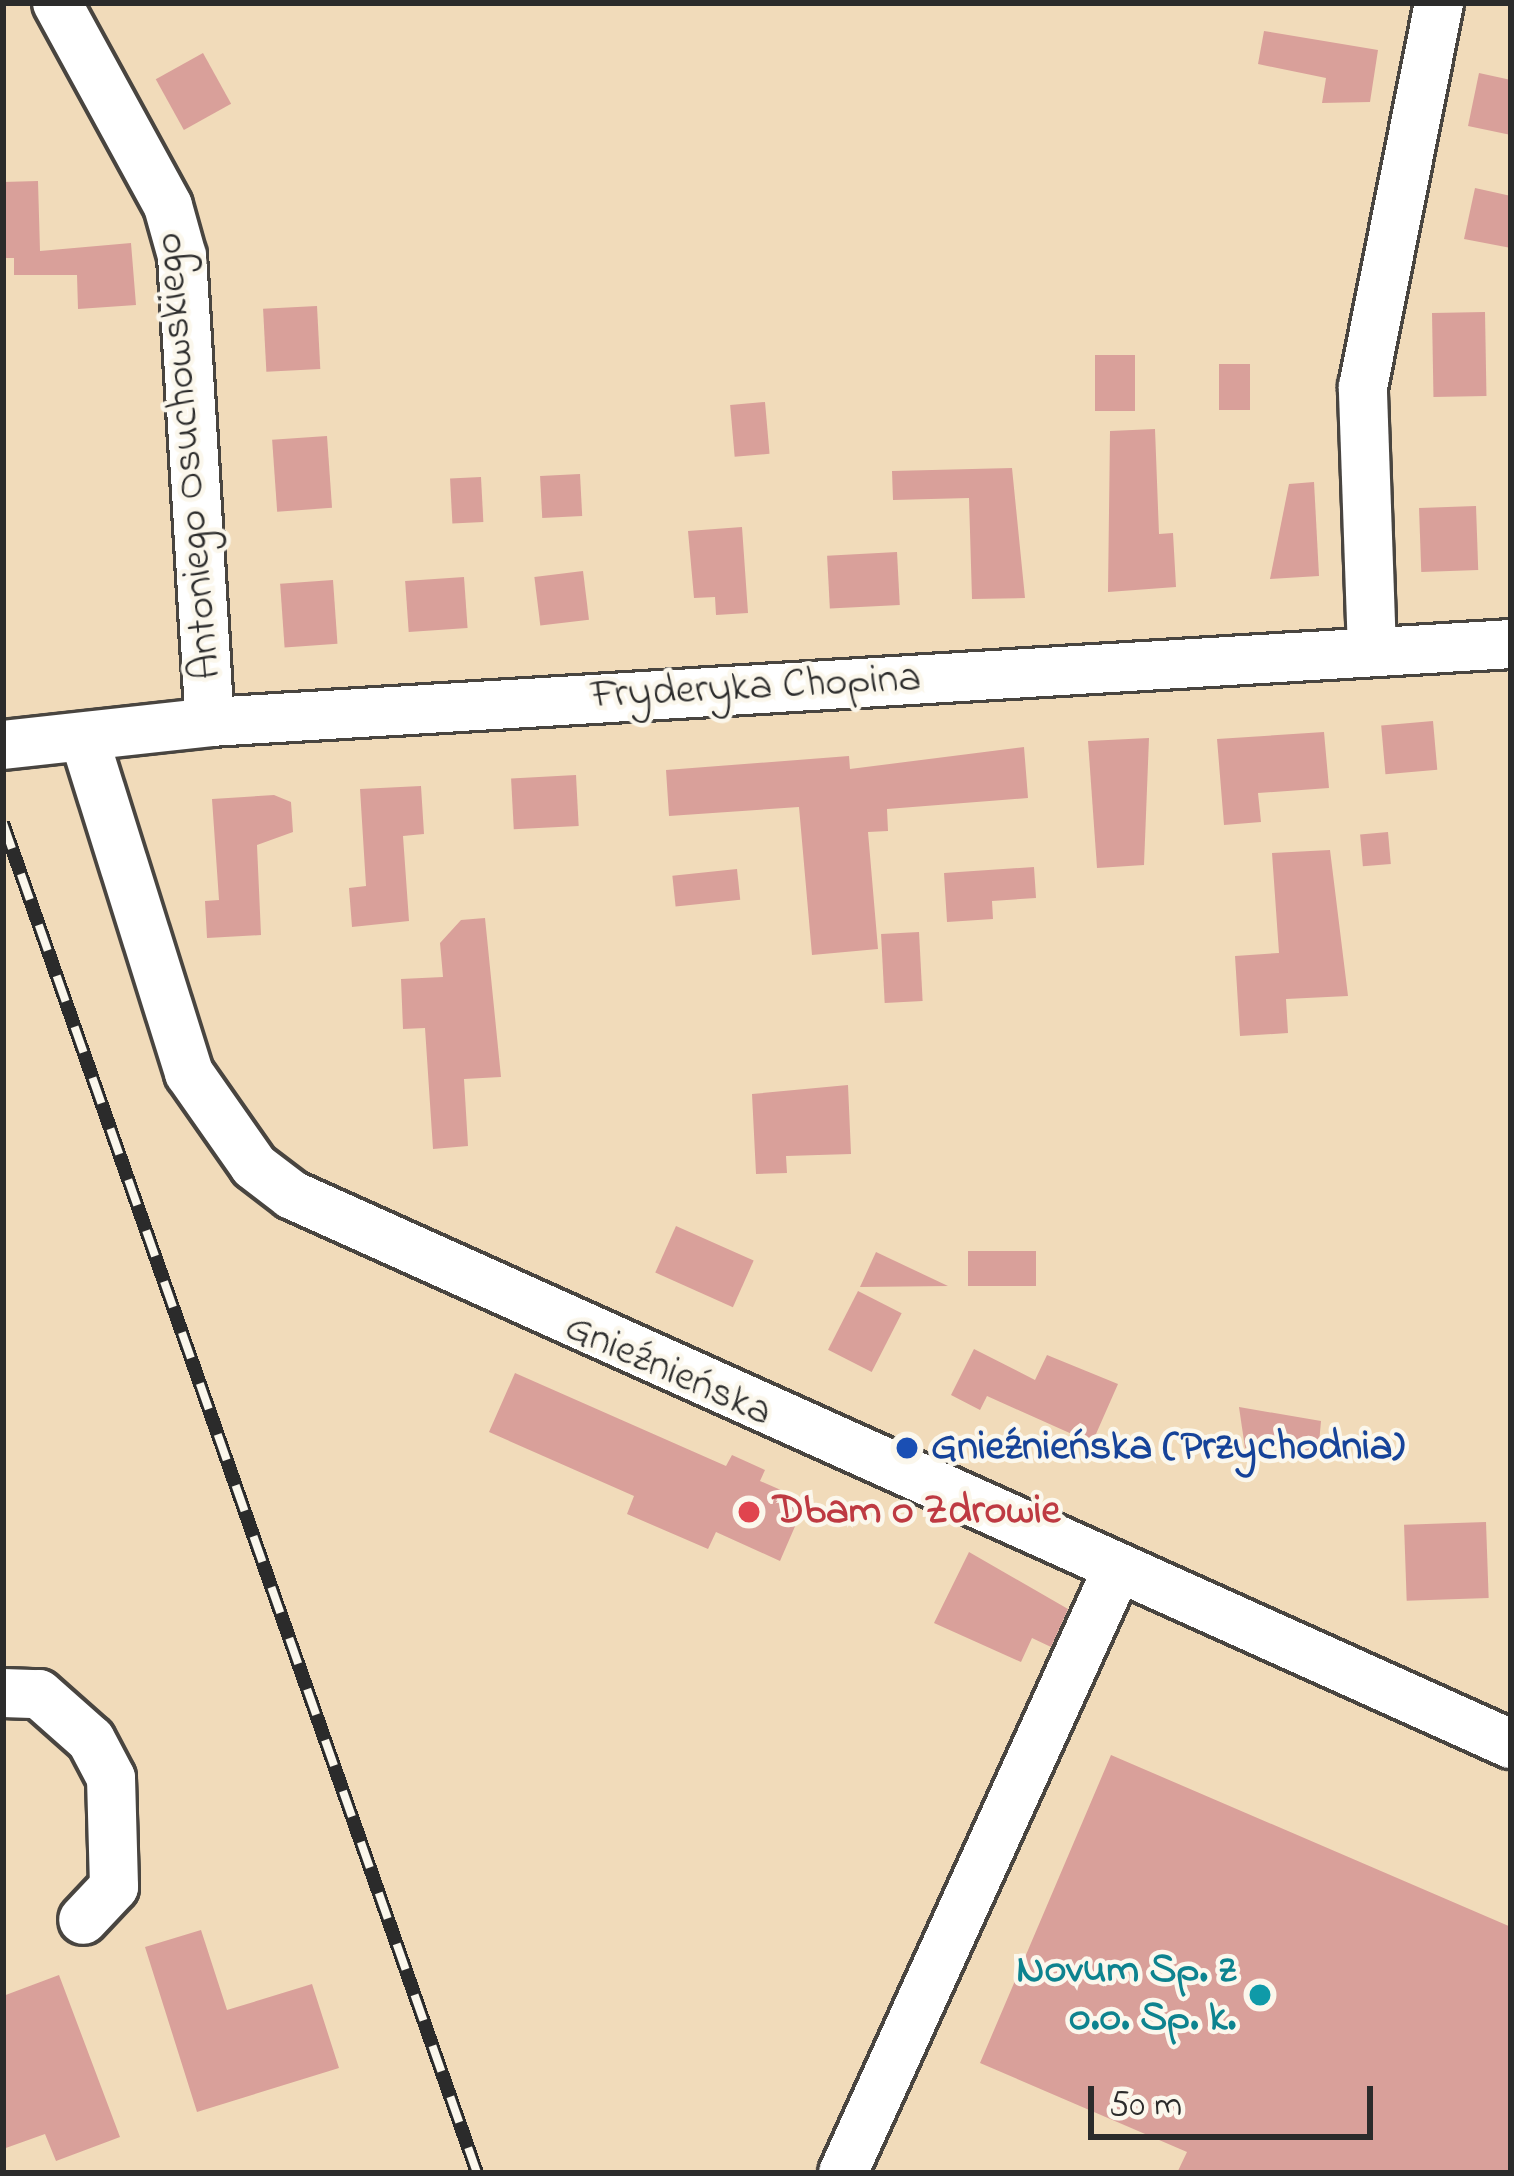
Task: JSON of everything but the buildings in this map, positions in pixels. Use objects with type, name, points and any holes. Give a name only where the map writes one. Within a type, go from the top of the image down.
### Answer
[{"type":"street","name":"Antoniego Osuchowskiego","points":[[57,3],[168,206],[182,256],[210,722]]},
{"type":"street","points":[[1372,651],[1363,386],[1439,3]]},
{"type":"street","name":"Fryderyka Chopina","points":[[3,746],[86,743],[210,722],[1511,644]]},
{"type":"street","name":"Gnieźnieńska","points":[[86,743],[173,1036],[254,1166],[324,1215],[1115,1574],[1511,1744]]},
{"type":"street","points":[[843,2173],[1115,1574]]},
{"type":"street","points":[[3,1693],[39,1694],[111,1778],[115,1843],[110,1898],[83,1920]]},
{"type":"railway","points":[[3,823],[477,2173]]},
{"type":"place","name":"Gnieźnieńska (Przychodnia)","points":[[907,1448]]},
{"type":"place","name":"Dbam o Zdrowie","points":[[749,1512]]},
{"type":"place","name":"Novum Sp. z o.o. Sp. k.","points":[[1260,1995]]}]
